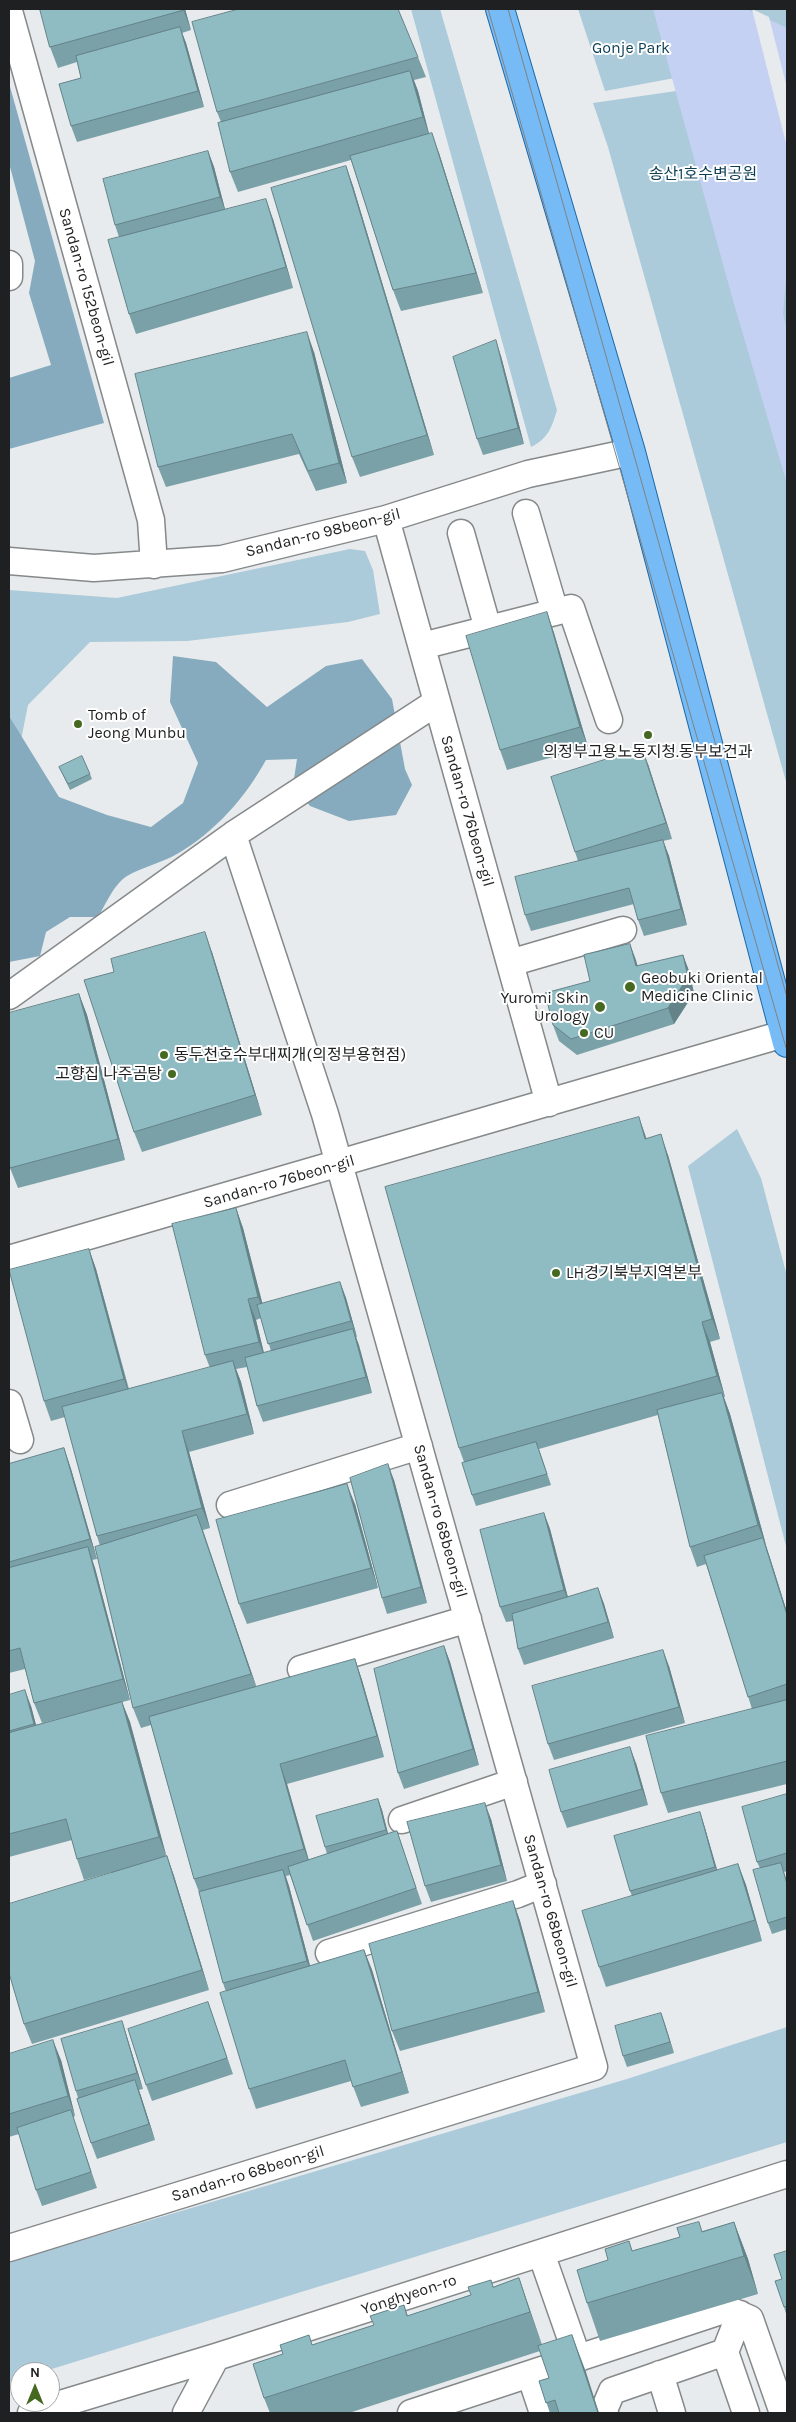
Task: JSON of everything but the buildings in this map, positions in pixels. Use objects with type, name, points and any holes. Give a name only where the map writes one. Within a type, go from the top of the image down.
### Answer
[{"type":"main road","points":[[500,9],[631,452],[786,1037]]},
{"type":"street","name":"Sandan-ro 152beon-gil","points":[[9,10],[151,520],[154,565]]},
{"type":"street","points":[[9,264],[9,277]]},
{"type":"street","name":"Sandan-ro 98beon-gil","points":[[9,561],[94,568],[222,559],[386,519],[528,474],[631,452]]},
{"type":"street","points":[[526,513],[555,612]]},
{"type":"street","name":"Sandan-ro 76beon-gil","points":[[386,519],[549,1103]]},
{"type":"street","points":[[461,533],[488,629]]},
{"type":"street","points":[[422,646],[571,608],[609,720]]},
{"type":"street","points":[[9,996],[233,835],[437,702]]},
{"type":"street","name":"Sandan-ro 68beon-gil","points":[[9,2248],[594,2067],[322,1105],[233,835]]},
{"type":"street","points":[[510,963],[622,930]]},
{"type":"street","name":"Sandan-ro 76beon-gil","points":[[9,1258],[786,1037]]},
{"type":"street","points":[[9,1403],[20,1440]]},
{"type":"street","points":[[230,1505],[419,1446]]},
{"type":"street","points":[[301,1669],[468,1619]]},
{"type":"street","points":[[402,1820],[514,1782]]},
{"type":"street","points":[[329,1953],[518,1894],[543,1884]]},
{"type":"street","name":"Yonghyeon-ro","points":[[31,2413],[76,2406],[216,2357],[787,2174]]},
{"type":"street","points":[[541,2253],[578,2359]]},
{"type":"street","points":[[411,2413],[728,2309],[750,2318],[783,2413]]},
{"type":"street","points":[[740,2314],[725,2352],[746,2413]]},
{"type":"street","points":[[605,2413],[604,2410],[612,2391],[725,2352]]},
{"type":"street","points":[[186,2413],[216,2357]]},
{"type":"street","points":[[530,2374],[543,2413]]},
{"type":"street","points":[[660,2374],[672,2413]]},
{"type":"green space","points":[[411,9],[440,9],[557,410],[548,432],[542,440],[531,447]]},
{"type":"green space","name":"Gonje Park","points":[[578,9],[787,9],[787,57],[605,91]]},
{"type":"green space","name":"송산1호수변공원","points":[[787,75],[787,785],[608,147],[593,103]]},
{"type":"green space","points":[[350,549],[365,551],[373,570],[380,614],[348,622],[187,641],[90,642],[28,705],[18,755],[9,763],[9,590],[117,598]]},
{"type":"green space","points":[[737,1129],[761,1178],[787,1276],[787,1550],[688,1166]]},
{"type":"green space","points":[[787,2027],[787,2142],[60,2366],[60,2362],[10,2362],[9,2382],[9,2262],[627,2079]]},
{"type":"shaded area","points":[[653,9],[746,9],[787,28],[787,268],[783,314],[787,330],[787,484],[732,297]]},
{"type":"shaded area","points":[[9,83],[104,423],[9,449],[9,378],[51,365],[29,293],[35,261],[9,163]]},
{"type":"shaded area","points":[[173,656],[216,662],[267,707],[326,666],[362,659],[392,699],[405,769],[412,785],[396,815],[349,821],[310,806],[293,785],[297,759],[266,760],[239,801],[204,835],[177,854],[127,876],[114,889],[98,917],[70,917],[46,932],[40,956],[9,962],[9,716],[59,797],[107,815],[151,827],[183,803],[198,763],[170,702]]},
{"type":"pier","points":[[752,9],[769,17],[787,88],[787,147]]},
{"type":"tram line","points":[[488,9],[787,1051]]},
{"type":"tram line","points":[[508,9],[787,997]]},
{"type":"place","name":"Tomb of Jeong Munbu","points":[[78,724]]},
{"type":"place","name":"의정부고용노동지청.동부보건과","points":[[648,735]]},
{"type":"place","name":"Geobuki Oriental Medicine Clinic","points":[[630,987]]},
{"type":"place","name":"Yuromi Skin Urology","points":[[600,1007]]},
{"type":"place","name":"CU","points":[[584,1033]]},
{"type":"place","name":"동두천호수부대찌개(의정부용현점)","points":[[164,1055]]},
{"type":"place","name":"고향집 나주곰탕","points":[[172,1074]]},
{"type":"place","name":"LH경기북부지역본부","points":[[556,1273]]}]
